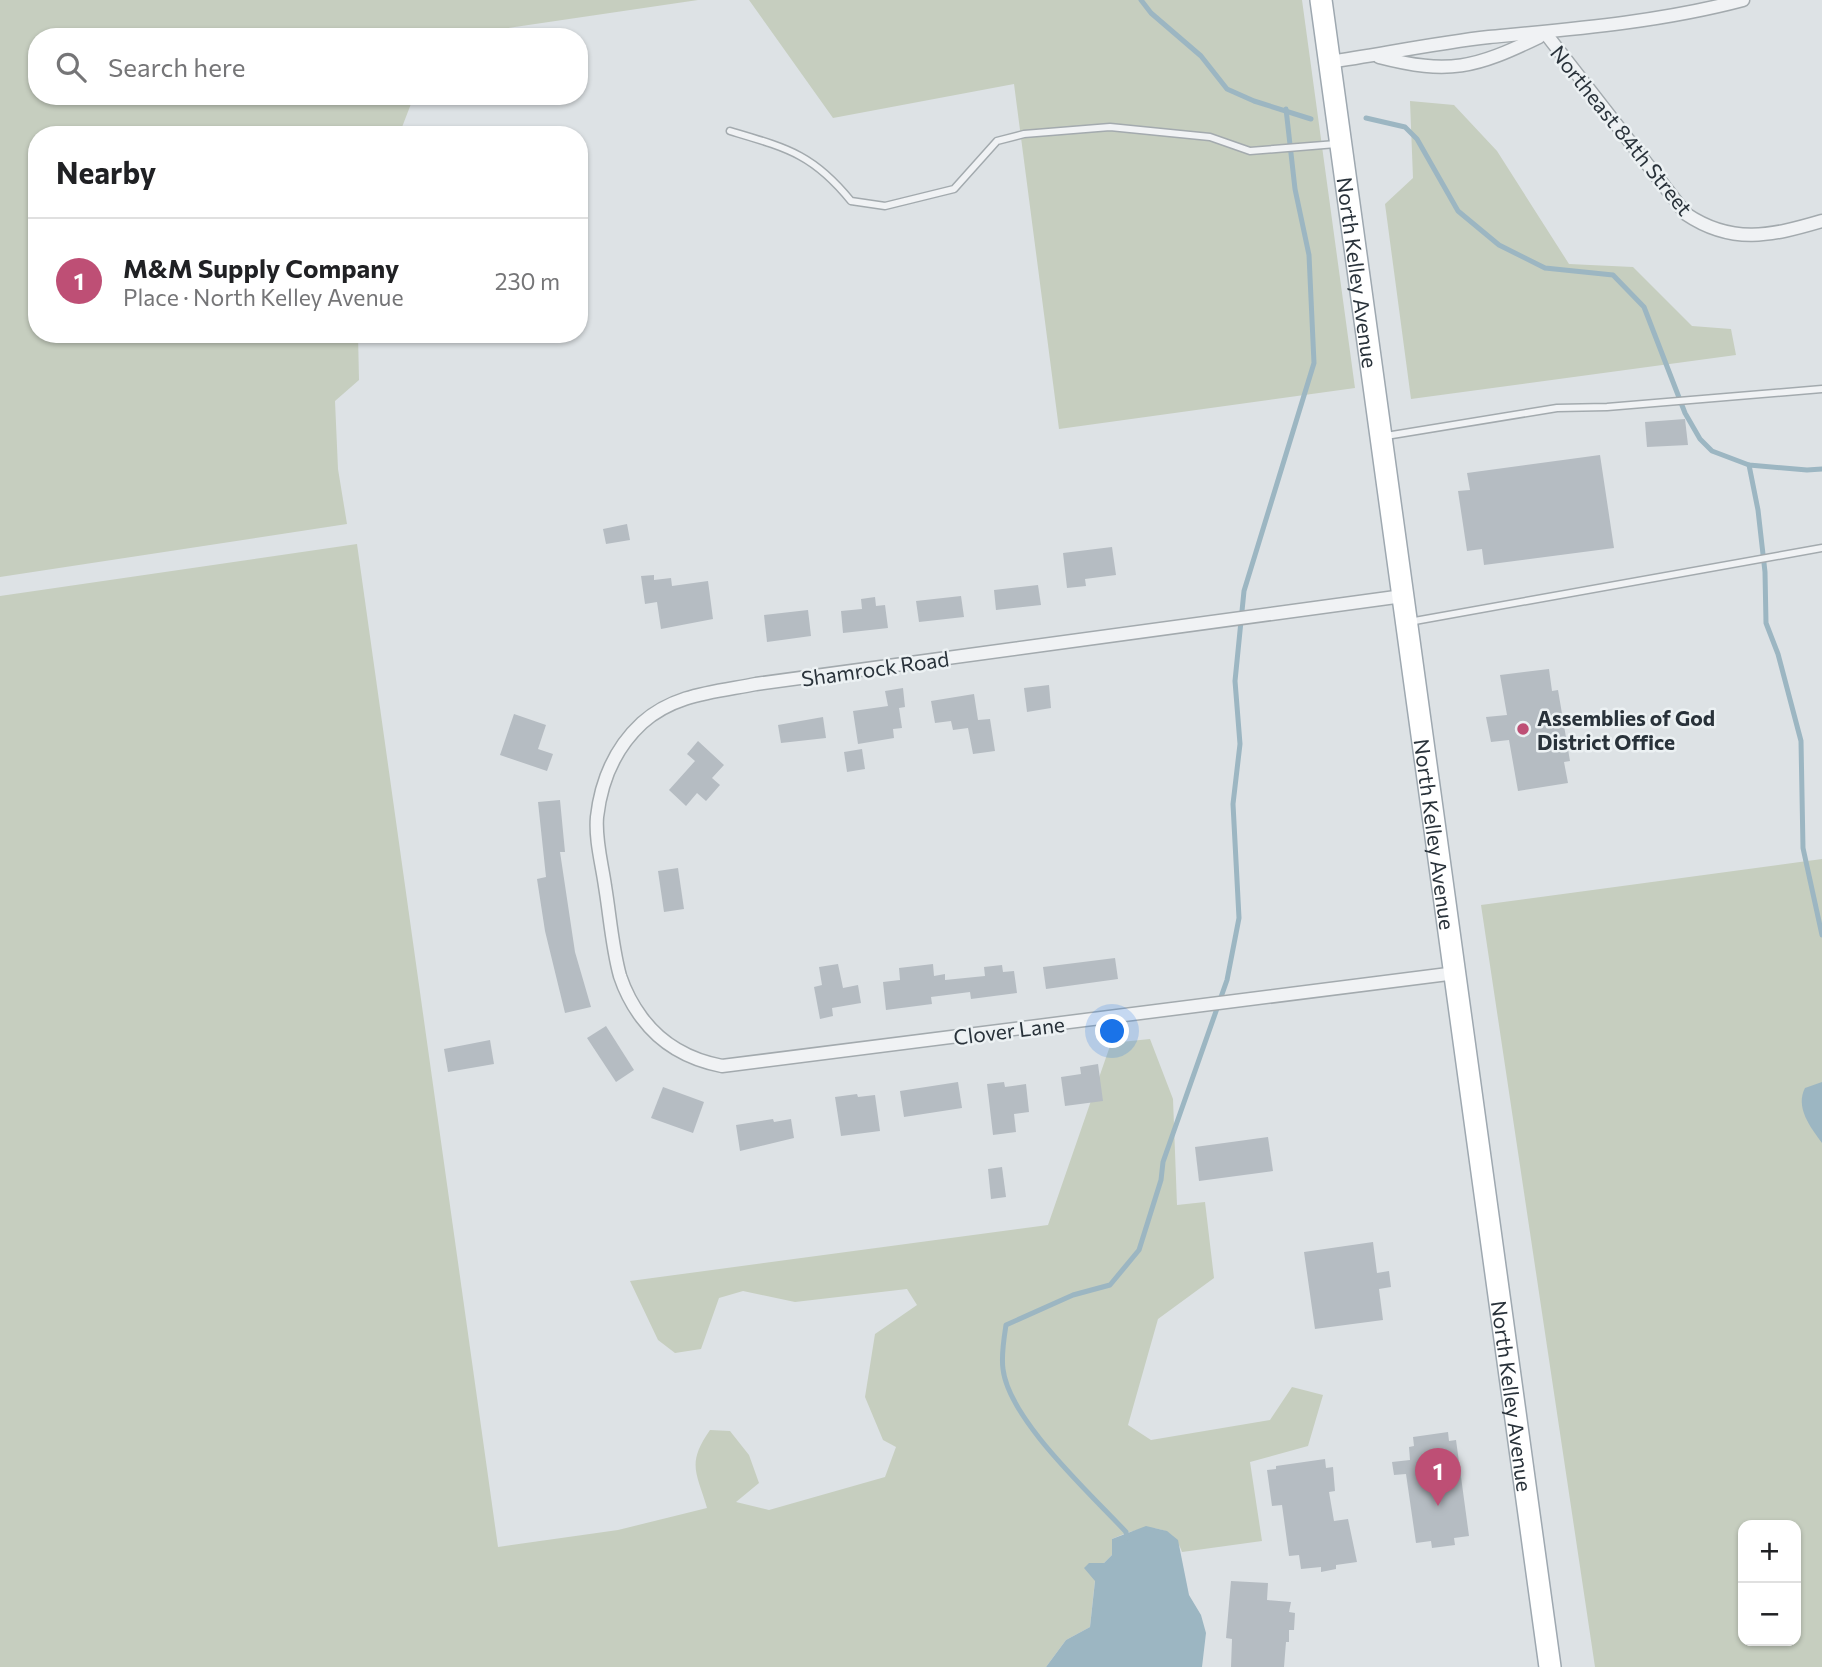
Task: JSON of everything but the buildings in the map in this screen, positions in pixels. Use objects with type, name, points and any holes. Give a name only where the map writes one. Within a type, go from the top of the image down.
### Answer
[{"type":"main road","name":"North Kelley Avenue","points":[[1321,0],[1550,1667]]},
{"type":"street","points":[[1330,62],[1489,37],[1546,34],[1743,0]]},
{"type":"street","points":[[1374,56],[1442,69],[1494,59],[1546,34]]},
{"type":"street","name":"Northeast 84th Street","points":[[1546,34],[1686,214],[1724,234],[1740,236],[1770,234],[1822,221]]},
{"type":"street","name":"Shamrock Road","points":[[629,998],[616,957],[600,852],[597,820],[600,800],[606,775],[627,740],[640,724],[679,699],[756,684],[1403,596]]},
{"type":"street","name":"Clover Lane","points":[[629,998],[642,1018],[668,1044],[691,1057],[722,1066],[1456,973]]},
{"type":"lane","points":[[730,131],[805,156],[830,175],[851,201],[885,206],[954,188],[997,141],[1024,134],[1110,127],[1210,137],[1250,151],[1341,144]]},
{"type":"lane","points":[[1382,437],[1557,408],[1654,403],[1822,388]]},
{"type":"lane","points":[[1407,622],[1822,548]]},
{"type":"green space","points":[[0,0],[698,0],[508,28],[28,28],[28,105],[411,105],[402,126],[28,126],[28,343],[358,343],[359,380],[335,401],[338,469],[347,524],[0,577]]},
{"type":"green space","points":[[749,0],[1302,0],[1355,388],[1059,429],[1014,84],[833,118]]},
{"type":"green space","points":[[1410,101],[1454,105],[1497,151],[1569,264],[1633,267],[1692,326],[1731,329],[1736,355],[1411,399],[1385,204],[1413,178]]},
{"type":"green space","points":[[357,544],[498,1547],[618,1530],[707,1508],[697,1477],[696,1460],[710,1430],[730,1431],[749,1455],[759,1483],[736,1502],[769,1510],[885,1477],[896,1447],[883,1440],[865,1397],[875,1334],[917,1305],[907,1289],[795,1302],[743,1291],[719,1298],[701,1349],[675,1353],[658,1340],[630,1281],[1048,1225],[1111,1043],[1150,1039],[1173,1099],[1177,1205],[1205,1202],[1214,1278],[1158,1319],[1128,1425],[1151,1440],[1270,1420],[1292,1387],[1323,1395],[1308,1446],[1250,1462],[1262,1541],[1182,1552],[1170,1534],[1153,1528],[1132,1531],[1112,1539],[1112,1555],[1104,1563],[1089,1563],[1095,1580],[1090,1627],[1066,1640],[1046,1667],[0,1667],[0,596]]},
{"type":"green space","points":[[1822,859],[1822,1667],[1595,1667],[1481,905]]},
{"type":"water","points":[[1822,1082],[1822,1143],[1803,1110],[1802,1095],[1805,1088]]},
{"type":"water","points":[[1146,1526],[1167,1531],[1178,1540],[1189,1595],[1201,1615],[1206,1633],[1202,1667],[1046,1667],[1066,1640],[1090,1627],[1095,1581],[1084,1568],[1089,1563],[1104,1563],[1112,1555],[1112,1539]]},
{"type":"waterway","points":[[1141,0],[1151,13],[1201,56],[1227,89],[1254,101],[1311,119]]},
{"type":"waterway","points":[[1127,1538],[1126,1532],[1073,1477],[1020,1411],[1003,1369],[1003,1347],[1006,1325],[1073,1295],[1110,1285],[1139,1250],[1161,1180],[1163,1162],[1227,980],[1239,918],[1233,804],[1240,744],[1235,681],[1244,591],[1314,363],[1309,255],[1295,189],[1286,109]]},
{"type":"waterway","points":[[1366,118],[1405,127],[1417,139],[1458,211],[1499,245],[1545,268],[1613,275],[1644,307],[1685,413],[1700,439],[1712,451],[1749,465],[1822,469]]},
{"type":"waterway","points":[[1749,465],[1758,510],[1765,572],[1766,623],[1778,654],[1801,741],[1803,848],[1822,935]]},
{"type":"place","name":"Assemblies of God District Office","points":[[1523,729]]},
{"type":"place","name":"M&M Supply Company","points":[[1438,1506]]}]
